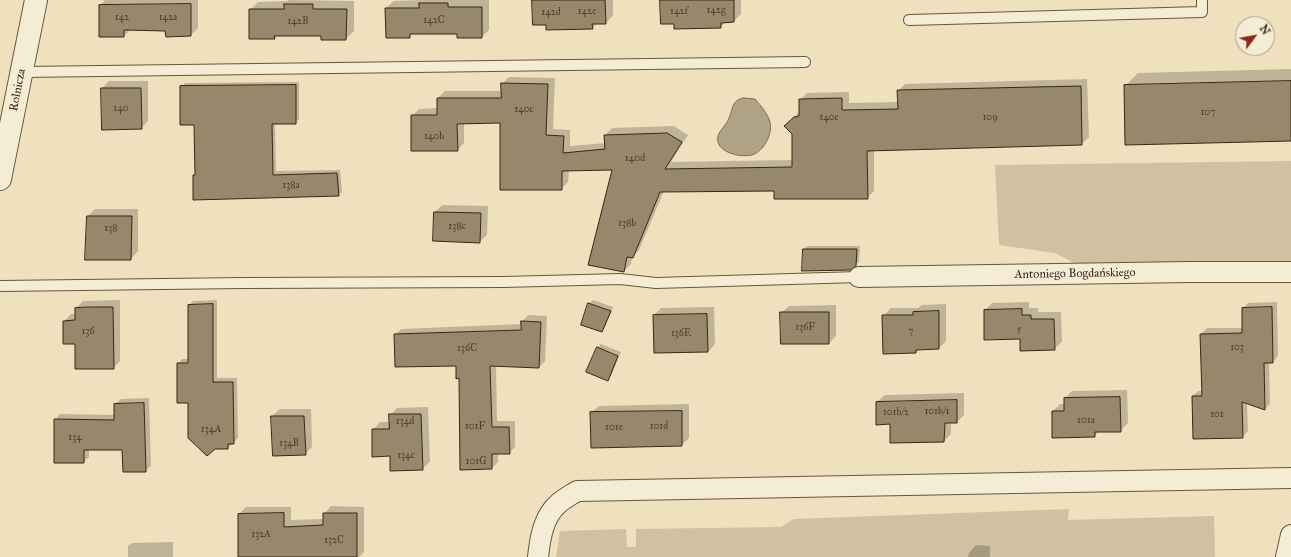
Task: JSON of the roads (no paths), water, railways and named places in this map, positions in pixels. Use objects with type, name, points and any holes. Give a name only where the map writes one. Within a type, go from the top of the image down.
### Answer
[{"type":"street","name":"Rolnicza","points":[[0,179],[36,0]]},
{"type":"street","name":"Antoniego Bogdańskiego","points":[[859,277],[1175,272],[1291,272]]},
{"type":"street","points":[[538,557],[541,534],[550,513],[558,504],[577,491],[1291,478]]},
{"type":"street","points":[[1286,557],[1291,535]]},
{"type":"lane","points":[[909,20],[1202,12],[1202,0]]},
{"type":"lane","points":[[22,72],[805,62]]},
{"type":"lane","points":[[0,286],[503,282],[620,279],[656,283],[859,277]]}]
